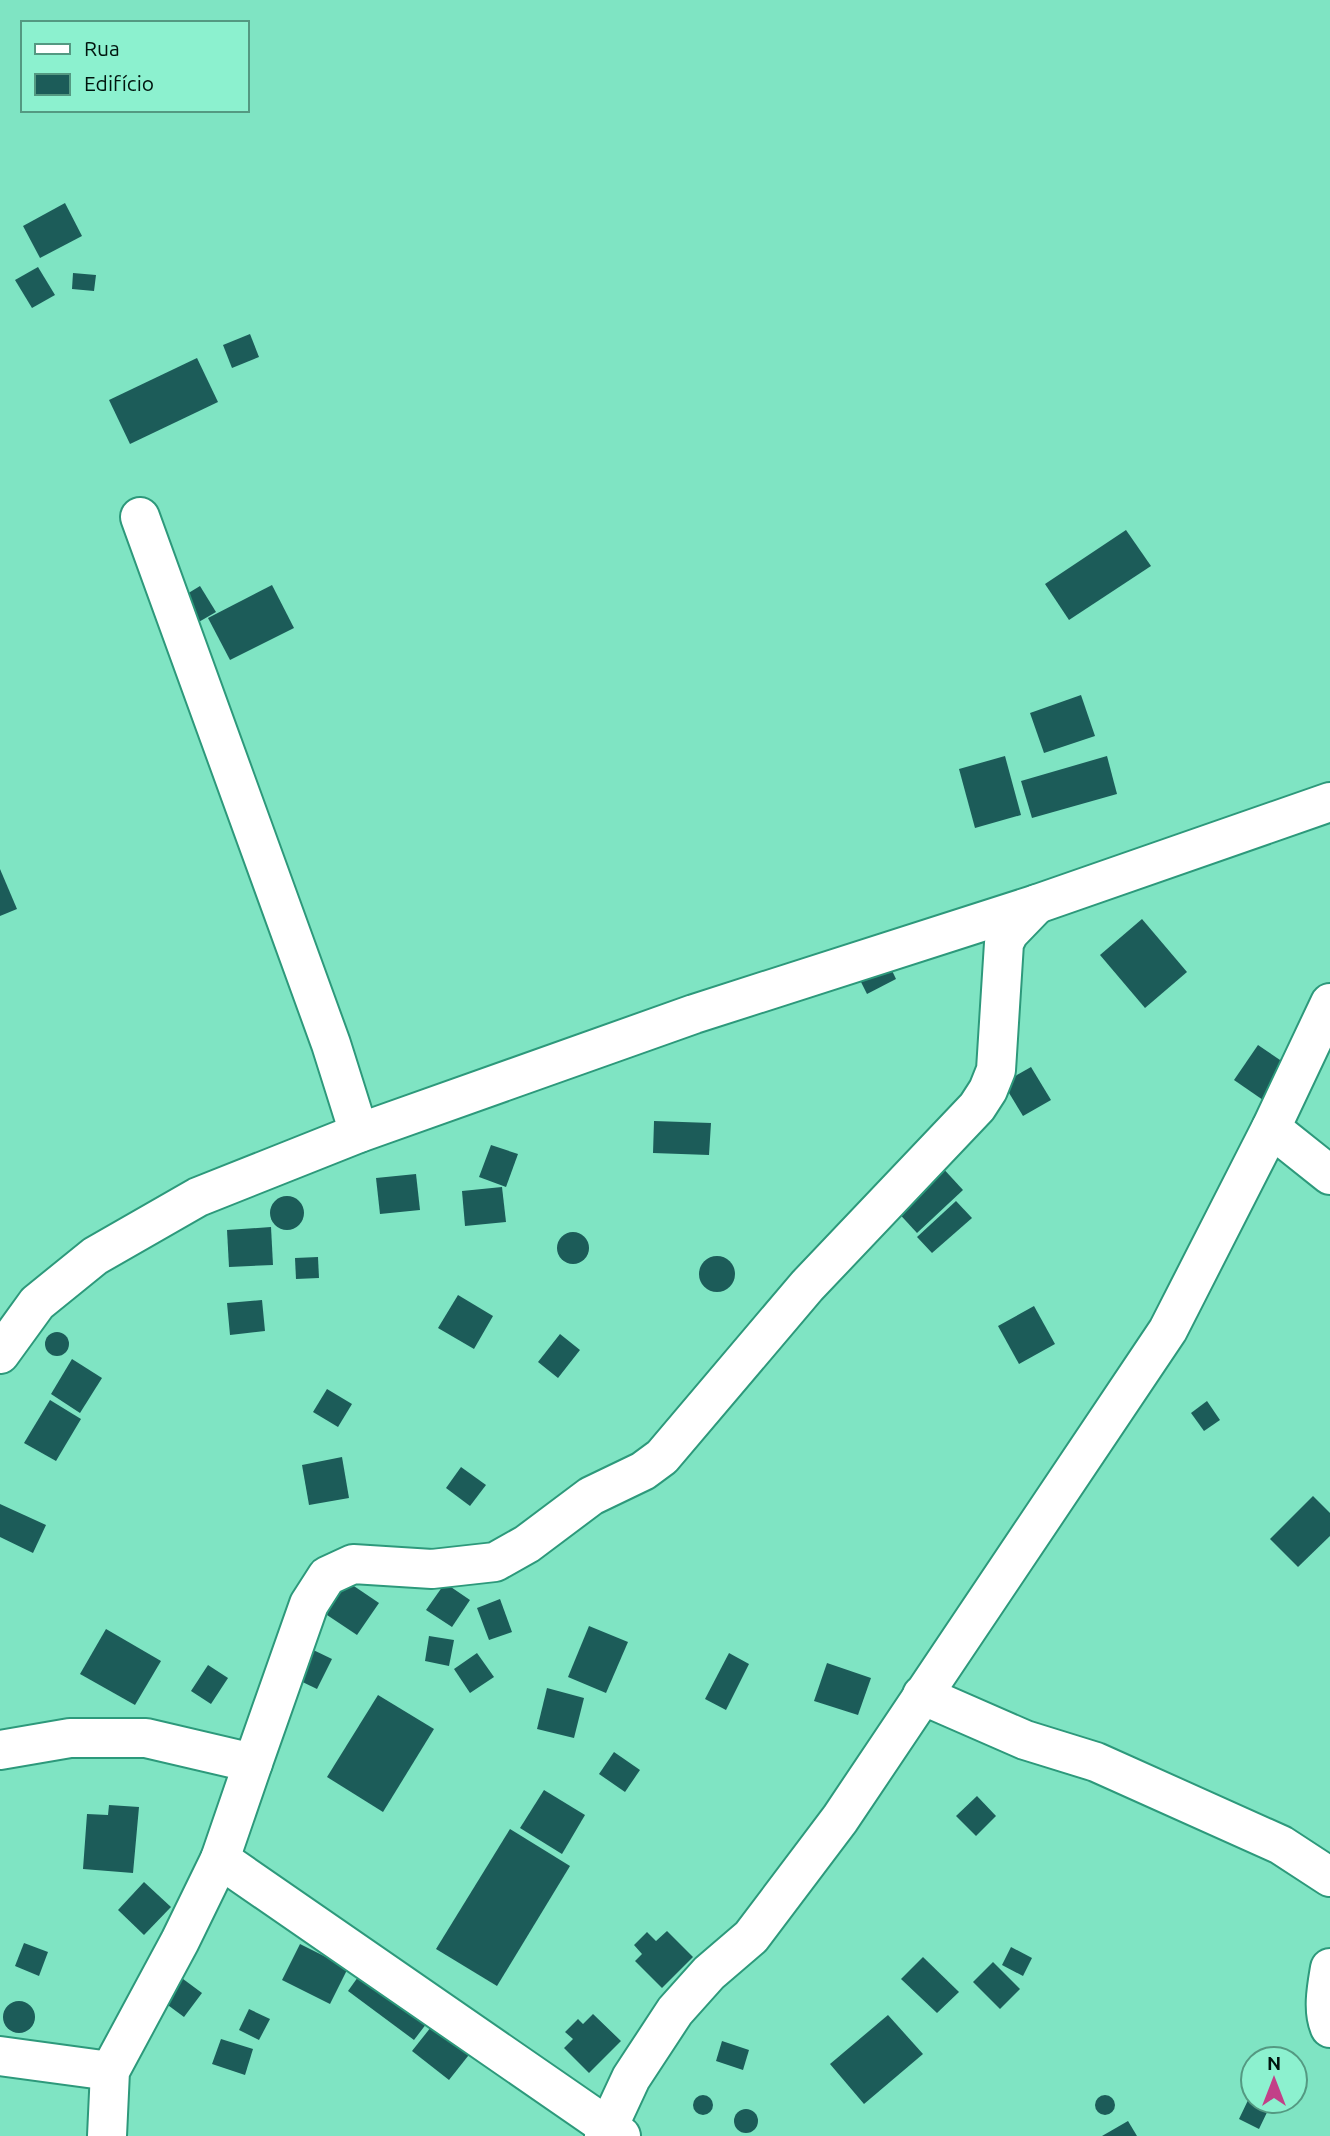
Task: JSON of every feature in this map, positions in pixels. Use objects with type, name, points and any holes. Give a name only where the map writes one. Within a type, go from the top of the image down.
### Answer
[{"type":"street","points":[[140,517],[331,1044],[359,1133]]},
{"type":"street","points":[[0,1354],[37,1303],[95,1256],[198,1197],[359,1133],[694,1014],[1037,904],[1330,802]]},
{"type":"street","points":[[107,2136],[110,2071],[180,1941],[220,1859],[309,1604],[327,1576],[353,1564],[432,1569],[495,1562],[527,1544],[591,1496],[643,1471],[662,1457],[807,1286],[976,1107],[988,1090],[996,1070],[1004,943],[1009,933],[1037,904]]},
{"type":"street","points":[[220,1859],[611,2133],[631,2078],[675,2011],[709,1973],[751,1937],[840,1819],[1168,1330],[1326,1025]]},
{"type":"street","points":[[1271,1128],[1330,1175]]},
{"type":"street","points":[[922,1695],[1025,1740],[1096,1762],[1281,1845],[1330,1877]]},
{"type":"street","points":[[0,1750],[70,1738],[145,1738],[253,1763]]},
{"type":"street","points":[[1330,1968],[1326,1990],[1327,2022],[1330,2028]]},
{"type":"street","points":[[0,2056],[110,2071]]},
{"type":"building","points":[[65,203],[82,236],[40,258],[23,226]]},
{"type":"building","points":[[38,267],[55,295],[32,308],[15,280]]},
{"type":"building","points":[[73,273],[96,275],[94,291],[72,289]]},
{"type":"building","points":[[250,334],[259,357],[232,368],[223,345]]},
{"type":"building","points":[[197,358],[218,402],[130,444],[109,400]]},
{"type":"building","points":[[1126,530],[1151,566],[1069,620],[1045,584]]},
{"type":"building","points":[[272,585],[294,628],[230,660],[208,618]]},
{"type":"building","points":[[200,586],[216,612],[197,623],[182,597]]},
{"type":"building","points":[[1081,695],[1095,736],[1044,753],[1030,713]]},
{"type":"building","points":[[1005,756],[1021,815],[975,828],[959,769]]},
{"type":"building","points":[[1107,756],[1117,794],[1032,818],[1021,781]]},
{"type":"building","points":[[0,869],[17,909],[0,916]]},
{"type":"building","points":[[1142,919],[1187,972],[1145,1008],[1100,955]]},
{"type":"building","points":[[886,958],[896,979],[867,994],[856,972]]},
{"type":"building","points":[[1258,1045],[1289,1066],[1263,1100],[1234,1080]]},
{"type":"building","points":[[1031,1067],[1051,1100],[1023,1116],[1003,1083]]},
{"type":"building","points":[[654,1121],[711,1123],[709,1155],[653,1153]]},
{"type":"building","points":[[491,1145],[518,1154],[506,1187],[479,1177]]},
{"type":"building","points":[[940,1165],[963,1190],[917,1233],[894,1208]]},
{"type":"building","points":[[416,1174],[420,1210],[380,1214],[376,1178]]},
{"type":"building","points":[[502,1187],[506,1222],[465,1226],[462,1191]]},
{"type":"building","points":[[287,1196],[299,1201],[304,1213],[299,1225],[287,1230],[275,1225],[270,1213],[275,1201]]},
{"type":"building","points":[[956,1201],[972,1218],[932,1253],[917,1237]]},
{"type":"building","points":[[271,1227],[273,1265],[229,1267],[227,1230]]},
{"type":"building","points":[[573,1232],[584,1237],[589,1248],[584,1259],[573,1264],[562,1259],[557,1248],[562,1237]]},
{"type":"building","points":[[717,1256],[730,1261],[735,1274],[730,1287],[717,1292],[704,1287],[699,1274],[704,1261]]},
{"type":"building","points":[[318,1257],[319,1278],[296,1279],[295,1258]]},
{"type":"building","points":[[458,1295],[493,1316],[474,1349],[438,1328]]},
{"type":"building","points":[[262,1300],[265,1331],[230,1335],[227,1303]]},
{"type":"building","points":[[1034,1306],[1055,1344],[1019,1364],[998,1326]]},
{"type":"building","points":[[52,1332],[62,1332],[69,1339],[69,1349],[62,1356],[52,1356],[45,1349],[45,1339]]},
{"type":"building","points":[[560,1334],[580,1350],[558,1378],[538,1362]]},
{"type":"building","points":[[72,1359],[102,1378],[80,1413],[51,1394]]},
{"type":"building","points":[[327,1389],[352,1404],[338,1427],[313,1412]]},
{"type":"building","points":[[50,1400],[81,1419],[56,1461],[24,1443]]},
{"type":"building","points":[[1207,1401],[1220,1420],[1204,1431],[1191,1413]]},
{"type":"building","points":[[342,1457],[349,1498],[309,1505],[302,1465]]},
{"type":"building","points":[[461,1467],[486,1485],[470,1506],[446,1488]]},
{"type":"building","points":[[1313,1496],[1330,1513],[1330,1536],[1298,1567],[1270,1539]]},
{"type":"building","points":[[0,1504],[46,1525],[33,1553],[0,1537]]},
{"type":"building","points":[[342,1578],[379,1603],[357,1635],[321,1611]]},
{"type":"building","points":[[445,1583],[470,1600],[452,1627],[426,1610]]},
{"type":"building","points":[[500,1599],[512,1632],[489,1640],[477,1608]]},
{"type":"building","points":[[589,1626],[628,1642],[606,1693],[568,1677]]},
{"type":"building","points":[[106,1629],[161,1661],[135,1705],[80,1674]]},
{"type":"building","points":[[429,1636],[454,1640],[449,1666],[425,1661]]},
{"type":"building","points":[[305,1646],[332,1659],[317,1689],[290,1676]]},
{"type":"building","points":[[477,1653],[494,1677],[470,1693],[454,1669]]},
{"type":"building","points":[[729,1653],[749,1664],[726,1710],[705,1699]]},
{"type":"building","points":[[827,1663],[871,1678],[858,1715],[814,1701]]},
{"type":"building","points":[[208,1665],[228,1678],[211,1704],[191,1691]]},
{"type":"building","points":[[547,1688],[584,1698],[574,1738],[537,1729]]},
{"type":"building","points":[[378,1695],[434,1729],[383,1812],[327,1777]]},
{"type":"building","points":[[614,1752],[640,1770],[625,1792],[599,1774]]},
{"type":"building","points":[[544,1790],[585,1815],[562,1854],[520,1828]]},
{"type":"building","points":[[977,1796],[996,1816],[976,1836],[956,1816]]},
{"type":"building","points":[[109,1805],[139,1807],[133,1873],[83,1869],[87,1814],[108,1815]]},
{"type":"building","points":[[510,1829],[570,1866],[497,1986],[436,1949]]},
{"type":"building","points":[[144,1882],[171,1907],[144,1935],[118,1910]]},
{"type":"building","points":[[667,1931],[693,1957],[662,1988],[635,1961],[642,1954],[634,1945],[647,1932],[656,1941]]},
{"type":"building","points":[[24,1943],[48,1952],[39,1976],[15,1966]]},
{"type":"building","points":[[300,1944],[348,1968],[330,2004],[282,1980]]},
{"type":"building","points":[[1011,1947],[1032,1958],[1023,1976],[1002,1965]]},
{"type":"building","points":[[923,1957],[959,1992],[937,2013],[901,1979]]},
{"type":"building","points":[[993,1962],[1020,1989],[1000,2009],[973,1982]]},
{"type":"building","points":[[363,1970],[430,2019],[414,2040],[348,1991]]},
{"type":"building","points":[[175,1973],[202,1993],[184,2017],[157,1997]]},
{"type":"building","points":[[19,2001],[30,2006],[35,2017],[30,2028],[19,2033],[8,2028],[3,2017],[8,2006]]},
{"type":"building","points":[[249,2009],[270,2019],[259,2040],[239,2030]]},
{"type":"building","points":[[593,2014],[621,2041],[589,2073],[564,2048],[573,2039],[565,2032],[578,2019],[583,2024]]},
{"type":"building","points":[[888,2015],[923,2054],[864,2104],[830,2064]]},
{"type":"building","points":[[435,2022],[472,2051],[449,2080],[412,2051]]},
{"type":"building","points":[[221,2039],[253,2049],[245,2075],[212,2064]]},
{"type":"building","points":[[722,2041],[749,2050],[743,2070],[716,2061]]},
{"type":"building","points":[[703,2095],[710,2098],[713,2105],[710,2112],[703,2115],[696,2112],[693,2105],[696,2098]]},
{"type":"building","points":[[1101,2095],[1109,2095],[1115,2105],[1109,2115],[1101,2115],[1095,2109],[1095,2101]]},
{"type":"building","points":[[746,2109],[755,2112],[758,2121],[755,2130],[746,2133],[737,2130],[734,2121],[737,2112]]},
{"type":"building","points":[[1241,2115],[1266,2115],[1259,2129],[1239,2119]]},
{"type":"building","points":[[1128,2121],[1137,2136],[1102,2136]]}]
